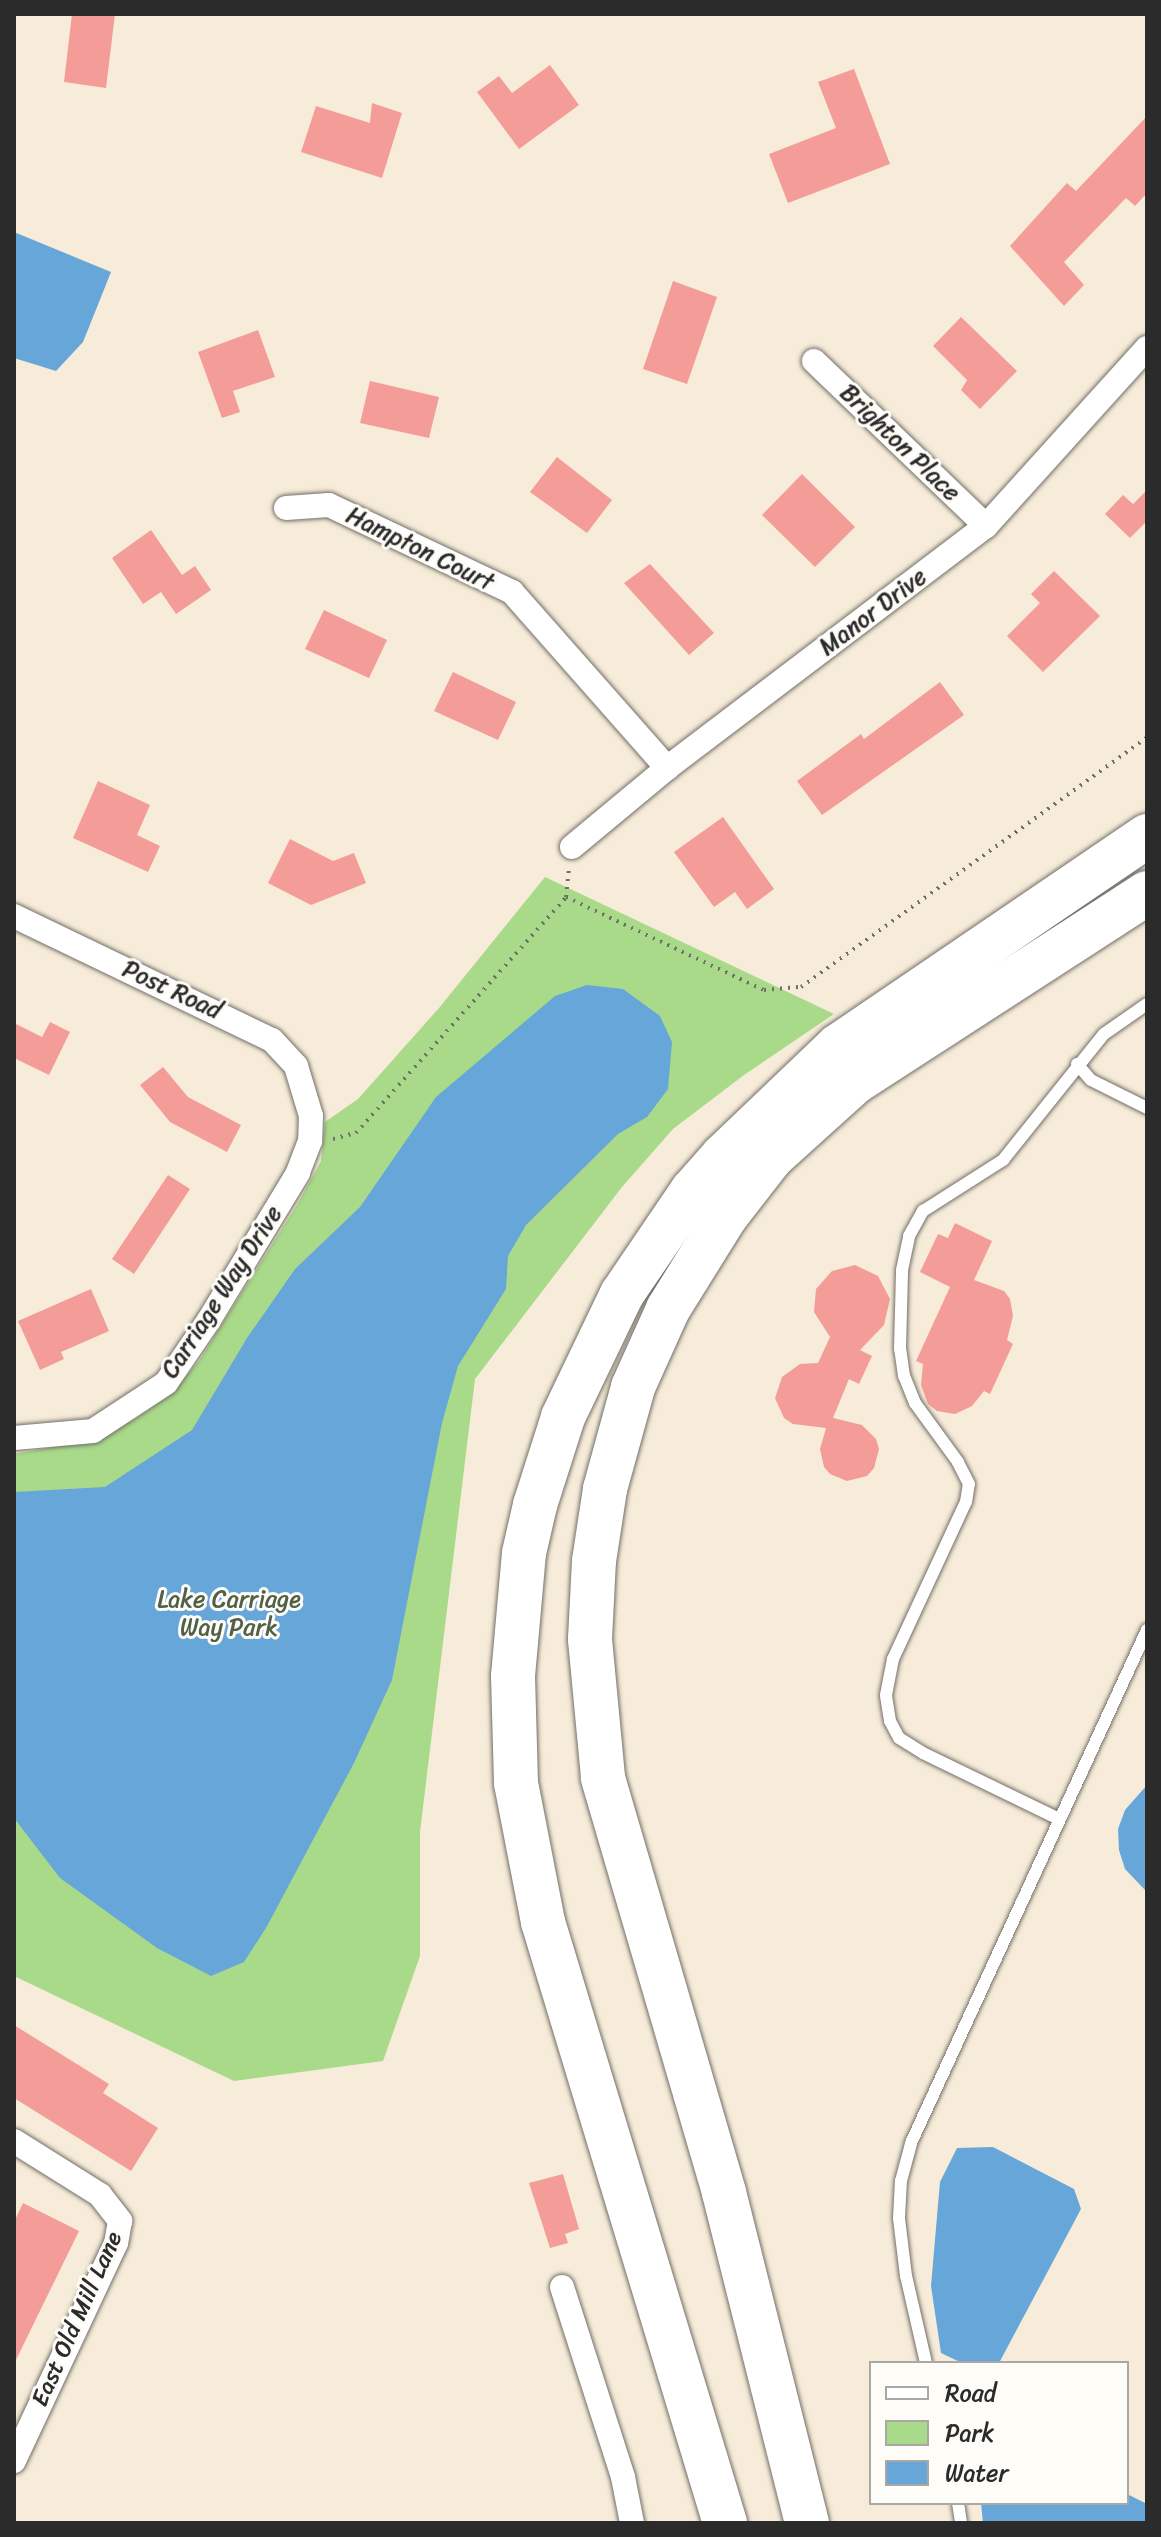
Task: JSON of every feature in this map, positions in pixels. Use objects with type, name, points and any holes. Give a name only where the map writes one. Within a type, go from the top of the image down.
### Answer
[{"type":"highway","points":[[725,2523],[543,1922],[516,1783],[513,1676],[524,1553],[535,1505],[563,1417],[622,1294],[674,1215],[723,1156],[838,1046],[1147,836]]},
{"type":"highway","points":[[807,2523],[724,2192],[603,1777],[590,1639],[594,1561],[605,1489],[633,1387],[668,1309],[726,1216],[772,1157],[855,1082],[1147,893]]},
{"type":"street","name":"Manor Drive","points":[[572,847],[667,768],[986,526],[1147,348]]},
{"type":"street","name":"Brighton Place","points":[[814,361],[986,526]]},
{"type":"street","name":"Hampton Court","points":[[286,508],[329,505],[512,592],[667,768]]},
{"type":"street","name":"Post Road","points":[[14,916],[272,1040],[296,1066],[306,1092]]},
{"type":"street","name":"Carriage Way Drive","points":[[14,1438],[93,1431],[166,1383],[209,1320],[298,1173],[310,1141],[306,1092]]},
{"type":"street","name":"East Old Mill Lane","points":[[14,2141],[100,2195],[120,2221],[116,2243],[14,2461]]},
{"type":"street","points":[[562,2287],[623,2477],[632,2523]]},
{"type":"lane","points":[[1059,1819],[899,1738],[890,1721],[886,1695],[893,1659],[966,1502],[969,1484],[958,1462],[915,1403],[904,1376],[900,1349],[901,1302],[909,1236],[923,1211],[1003,1160],[1104,1034],[1147,1004]]},
{"type":"lane","points":[[1077,1064],[1091,1080],[1147,1108]]},
{"type":"lane","points":[[926,2361],[906,2276],[899,2218],[901,2181],[911,2143],[1147,1630]]},
{"type":"path","points":[[566,897],[764,990],[801,987],[1147,737]]},
{"type":"path","points":[[310,1141],[356,1133],[566,897],[572,847]]},
{"type":"green space","name":"Lake Carriage Way Park","points":[[545,877],[834,1014],[744,1075],[673,1129],[622,1187],[475,1379],[420,1832],[420,1956],[383,2061],[234,2081],[14,1976],[14,1454],[93,1440],[135,1419],[169,1396],[199,1361],[297,1205],[321,1161],[325,1122],[358,1099],[439,1008]]},
{"type":"water","points":[[14,232],[111,272],[83,342],[56,371],[14,358]]},
{"type":"water","name":"Lake Carriage Way Park","points":[[587,985],[623,989],[660,1016],[672,1042],[668,1089],[647,1117],[618,1134],[526,1225],[508,1256],[506,1289],[458,1366],[442,1423],[392,1680],[354,1763],[266,1928],[244,1962],[211,1976],[157,1948],[60,1878],[14,1818],[14,1492],[105,1487],[192,1430],[247,1338],[295,1269],[360,1207],[436,1097],[555,996]]},
{"type":"water","points":[[1147,1785],[1147,1892],[1125,1869],[1119,1850],[1118,1829],[1125,1810]]},
{"type":"water","points":[[993,2147],[1074,2189],[1081,2209],[1000,2361],[958,2361],[941,2353],[931,2286],[940,2182],[957,2148]]},
{"type":"water","points":[[1129,2495],[1147,2504],[1147,2523],[983,2523],[981,2505],[1129,2505]]},
{"type":"building","points":[[72,14],[115,14],[106,88],[64,82]]},
{"type":"building","points":[[550,65],[579,105],[519,149],[477,92],[499,76],[512,93]]},
{"type":"building","points":[[854,69],[890,164],[788,203],[769,154],[836,128],[818,82]]},
{"type":"building","points":[[372,103],[402,113],[382,178],[301,152],[316,106],[370,123]]},
{"type":"building","points":[[1147,116],[1147,193],[1135,206],[1126,198],[1064,262],[1084,285],[1064,306],[1010,246],[1067,183],[1076,191]]},
{"type":"building","points":[[673,281],[717,297],[687,384],[643,369]]},
{"type":"building","points":[[961,317],[1017,371],[980,409],[961,390],[967,380],[933,346]]},
{"type":"building","points":[[258,330],[275,377],[233,391],[240,412],[222,418],[198,352]]},
{"type":"building","points":[[370,381],[439,397],[429,438],[360,423]]},
{"type":"building","points":[[557,457],[612,500],[587,533],[530,492]]},
{"type":"building","points":[[802,474],[855,527],[815,567],[762,515]]},
{"type":"building","points":[[1147,490],[1147,521],[1130,538],[1105,514],[1123,495],[1133,504]]},
{"type":"building","points":[[151,530],[182,575],[195,566],[211,590],[176,614],[161,592],[143,604],[112,558]]},
{"type":"building","points":[[650,564],[714,633],[689,655],[624,583]]},
{"type":"building","points":[[1054,571],[1100,616],[1043,672],[1007,636],[1040,603],[1031,594]]},
{"type":"building","points":[[324,610],[387,640],[369,678],[305,649]]},
{"type":"building","points":[[453,672],[516,702],[498,740],[434,711]]},
{"type":"building","points":[[940,682],[964,715],[822,815],[797,781],[861,734],[864,739]]},
{"type":"building","points":[[98,781],[150,805],[137,835],[160,846],[148,872],[73,838]]},
{"type":"building","points":[[723,817],[774,889],[747,909],[735,892],[714,907],[674,852]]},
{"type":"building","points":[[290,839],[333,861],[354,853],[366,883],[311,905],[268,883]]},
{"type":"building","points":[[50,1022],[70,1032],[49,1075],[14,1058],[14,1023],[42,1037]]},
{"type":"building","points":[[163,1067],[188,1097],[241,1125],[227,1152],[170,1122],[140,1085]]},
{"type":"building","points":[[168,1175],[190,1189],[134,1274],[112,1259]]},
{"type":"building","points":[[955,1223],[992,1241],[974,1280],[1004,1291],[1010,1299],[1013,1316],[1007,1340],[1013,1344],[990,1394],[984,1391],[972,1406],[955,1414],[937,1411],[928,1404],[921,1385],[923,1364],[916,1361],[950,1287],[920,1272],[938,1234],[948,1238]]},
{"type":"building","points":[[855,1265],[878,1276],[890,1299],[884,1325],[860,1350],[872,1356],[859,1384],[849,1379],[833,1418],[862,1425],[876,1439],[879,1449],[874,1468],[867,1476],[847,1481],[830,1474],[824,1467],[820,1449],[826,1428],[793,1424],[784,1418],[775,1398],[782,1377],[800,1364],[818,1363],[830,1337],[814,1312],[816,1289],[832,1271]]},
{"type":"building","points":[[91,1289],[109,1331],[61,1352],[64,1359],[40,1370],[18,1321]]},
{"type":"building","points":[[14,2025],[109,2084],[103,2093],[158,2128],[131,2171],[14,2098]]},
{"type":"building","points":[[563,2174],[579,2229],[565,2234],[568,2243],[550,2248],[529,2183]]},
{"type":"building","points":[[23,2203],[79,2231],[14,2364],[14,2222]]}]
